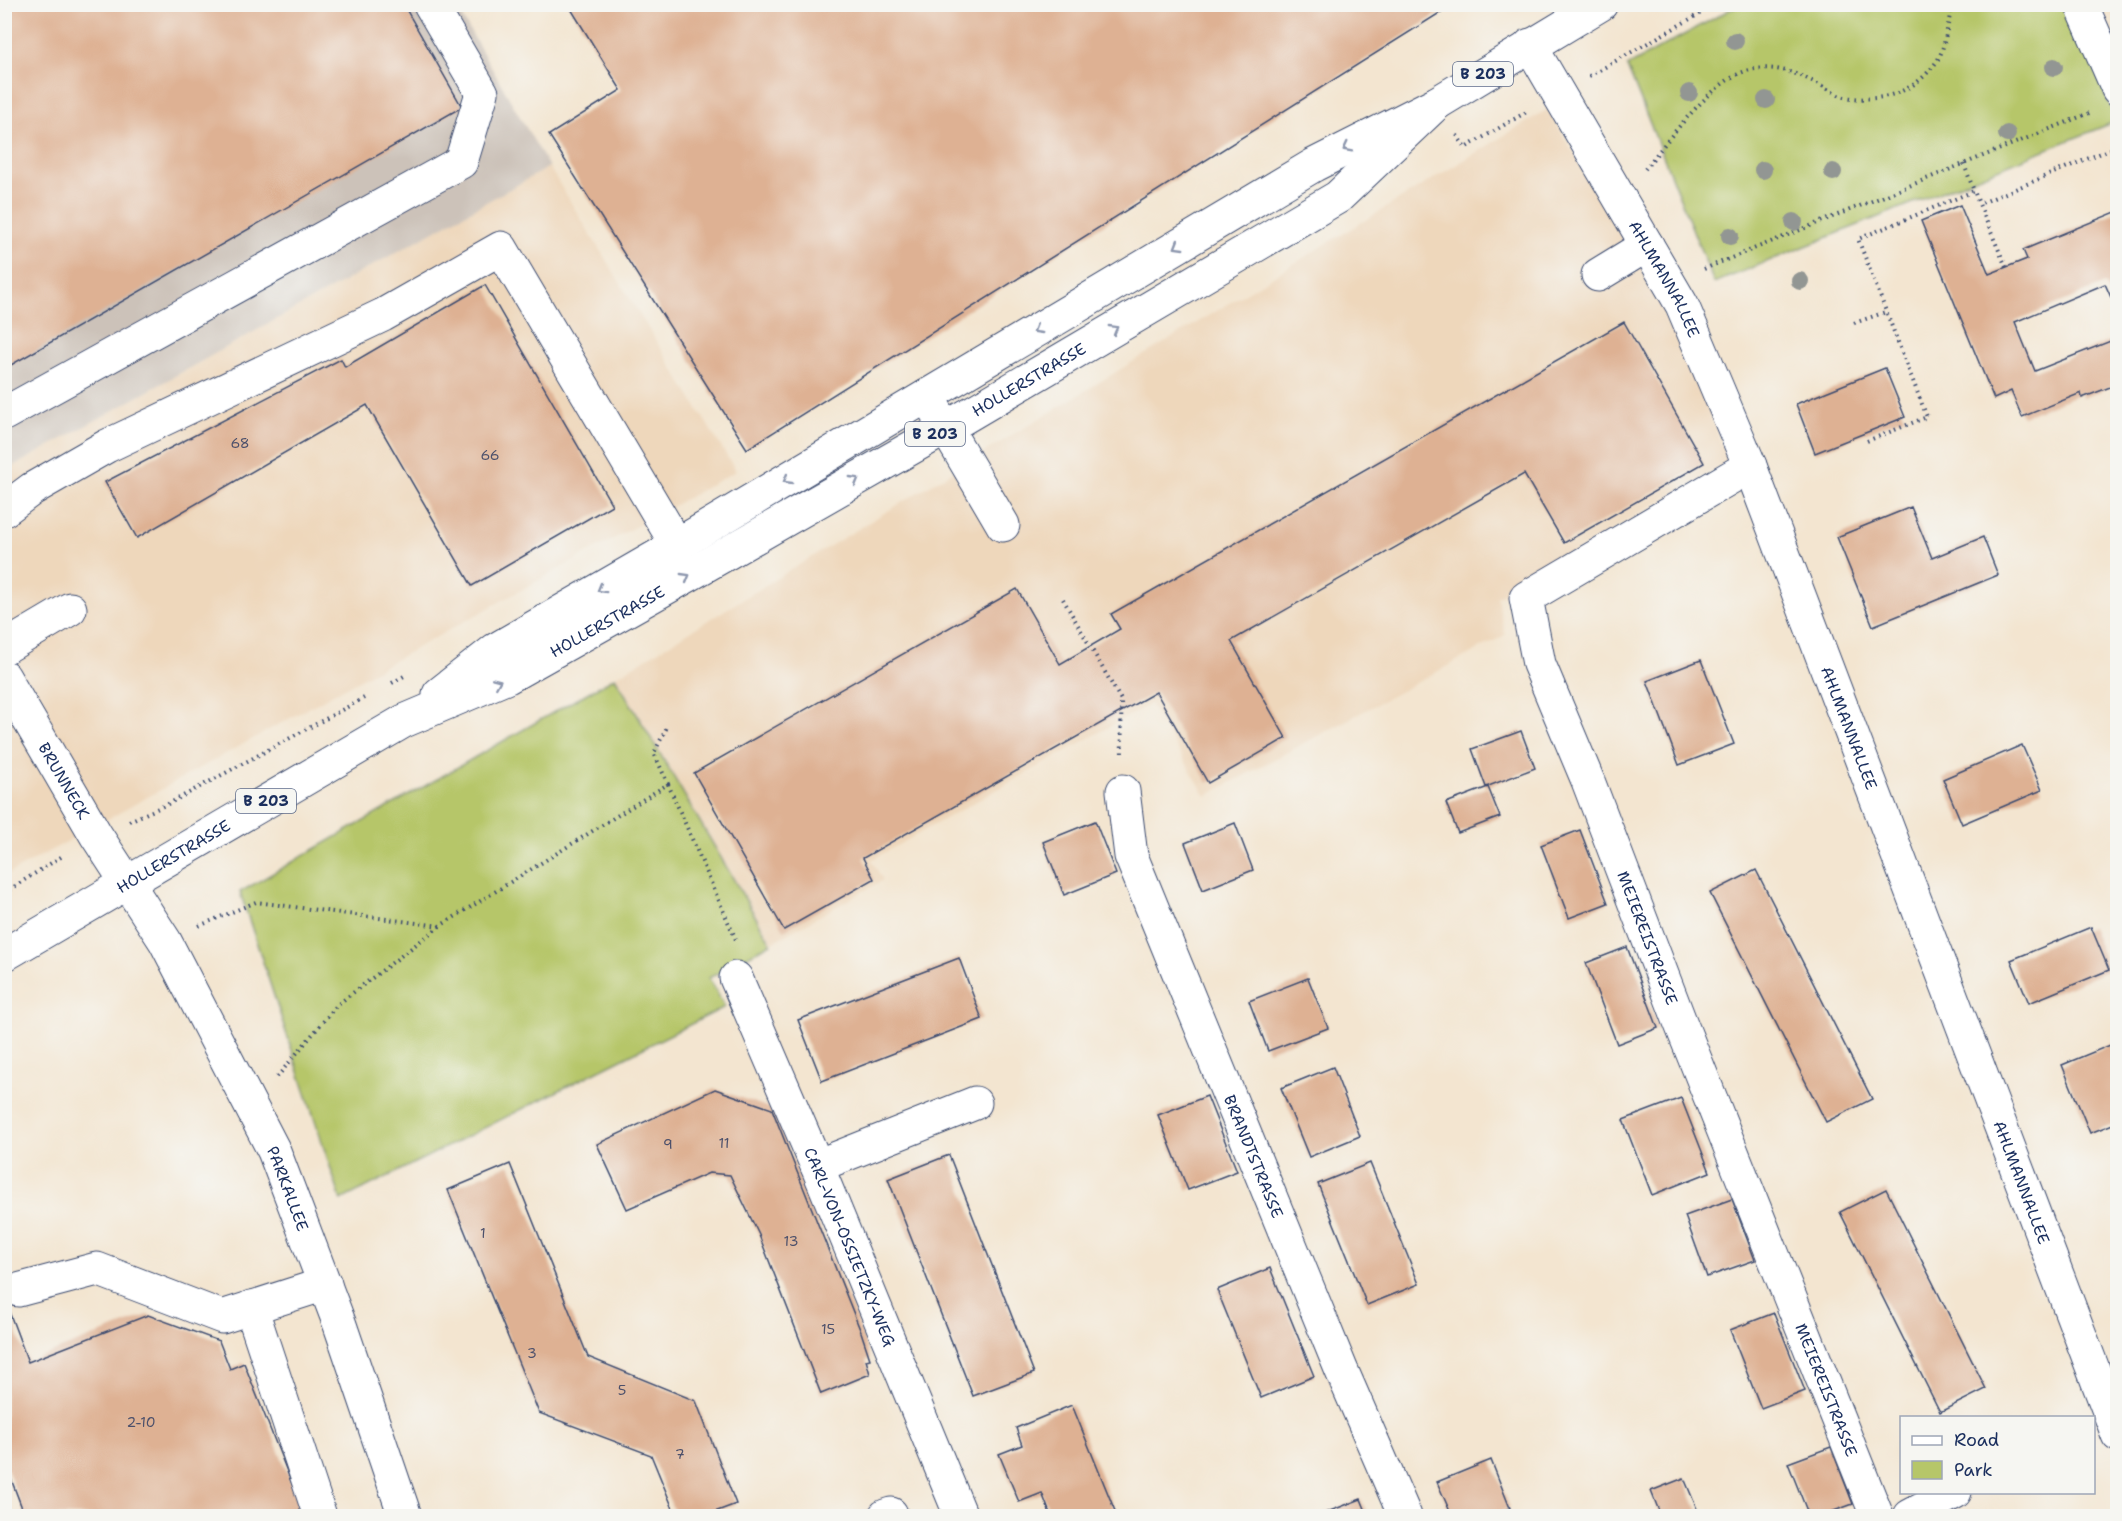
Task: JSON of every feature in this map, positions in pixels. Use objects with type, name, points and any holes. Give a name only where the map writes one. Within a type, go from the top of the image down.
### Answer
[{"type":"street","points":[[4,414],[461,162],[482,93],[430,4]]},
{"type":"street","name":"HOLLERSTRASSE","points":[[404,721],[495,650],[677,545],[1314,165],[1437,103],[1601,4]]},
{"type":"street","points":[[2081,4],[2107,100]]},
{"type":"street","name":"AHLMANNALLEE","points":[[1530,45],[1682,305],[1750,466],[2109,1417]]},
{"type":"street","name":"HOLLERSTRASSE","points":[[4,955],[404,721],[508,677],[946,428],[1338,197],[1437,103]]},
{"type":"street","points":[[1599,275],[1647,246]]},
{"type":"street","points":[[4,510],[32,489],[107,446],[383,315],[501,248],[677,545]]},
{"type":"street","points":[[927,396],[1003,525]]},
{"type":"street","name":"MEIEREISTRASSE","points":[[1750,466],[1526,598],[1539,664],[1588,781],[1683,1030],[1877,1516]]},
{"type":"street","points":[[4,648],[70,609]]},
{"type":"street","name":"BRUNNECK","points":[[4,677],[127,882]]},
{"type":"street","name":"BRANDTSTRASSE","points":[[1123,791],[1131,856],[1341,1369],[1405,1516]]},
{"type":"street","name":"PARKALLEE","points":[[127,882],[165,941],[274,1151],[325,1284],[401,1516]]},
{"type":"street","name":"CARL-VON-OSSIETZKY-WEG","points":[[736,978],[818,1166],[961,1516]]},
{"type":"street","points":[[818,1166],[975,1103]]},
{"type":"street","points":[[18,1290],[97,1269],[222,1317],[325,1284]]},
{"type":"street","points":[[251,1307],[320,1516]]},
{"type":"street","points":[[1910,1516],[1951,1494]]},
{"type":"path","points":[[1620,200],[1685,119],[1719,88],[1745,71],[1777,67],[1806,77],[1843,97],[1891,98],[1917,82],[1938,60],[1953,4]]},
{"type":"path","points":[[1669,283],[1964,164],[2107,100]]},
{"type":"path","points":[[1979,204],[2118,146]]},
{"type":"path","points":[[1964,164],[2006,267]]},
{"type":"path","points":[[1867,441],[1927,417],[1858,239],[1974,191]]},
{"type":"path","points":[[1854,323],[1886,312]]},
{"type":"path","points":[[1063,599],[1121,700],[1123,791]]},
{"type":"path","points":[[668,724],[654,753],[737,938],[736,978]]},
{"type":"path","points":[[252,1108],[337,1005],[440,926],[668,784]]},
{"type":"path","points":[[165,941],[256,902],[440,926]]},
{"type":"shaded area","points":[[5,5],[455,5],[549,167],[5,471]]},
{"type":"shaded area","points":[[1548,109],[1668,313],[1729,461],[1497,597],[1505,635],[1206,796],[1150,704],[871,860],[883,880],[771,943],[615,677]]},
{"type":"shaded area","points":[[549,167],[736,471],[5,876],[5,471]]},
{"type":"green space","points":[[1738,5],[2067,5],[2117,121],[1714,283],[1627,66]]},
{"type":"green space","points":[[615,677],[771,943],[709,978],[725,1007],[341,1200],[240,892]]},
{"type":"building","points":[[4,4],[403,4],[462,107],[4,369]]},
{"type":"building","points":[[568,4],[1454,4],[747,449],[549,135],[621,90]]},
{"type":"building","points":[[1960,205],[1989,274],[2027,259],[2023,250],[2118,211],[2118,313],[2105,284],[2015,322],[2035,371],[2118,338],[2118,384],[2082,398],[2081,393],[2022,417],[2011,391],[1994,399],[1921,221]]},
{"type":"building","points":[[485,285],[612,505],[472,586],[367,405],[137,538],[105,482],[341,359],[345,367]]},
{"type":"building","points":[[1624,322],[1704,463],[1564,543],[1524,474],[1231,641],[1286,738],[1208,783],[1156,692],[863,858],[874,879],[784,930],[694,773],[1017,589],[1060,664],[1120,629],[1111,614]]},
{"type":"building","points":[[1885,368],[1905,417],[1815,453],[1796,404]]},
{"type":"building","points":[[1911,507],[1932,558],[1983,537],[1998,575],[1873,626],[1837,537]]},
{"type":"building","points":[[1701,660],[1734,744],[1679,765],[1647,681]]},
{"type":"building","points":[[1521,731],[1535,768],[1486,787],[1472,749]]},
{"type":"building","points":[[2022,745],[2042,790],[1962,824],[1943,779]]},
{"type":"building","points":[[1488,787],[1500,817],[1458,833],[1446,803]]},
{"type":"building","points":[[1095,821],[1116,874],[1064,895],[1043,842]]},
{"type":"building","points":[[1235,823],[1253,870],[1203,890],[1185,843]]},
{"type":"building","points":[[1580,830],[1608,903],[1569,918],[1541,845]]},
{"type":"building","points":[[1756,870],[1872,1099],[1826,1122],[1710,893]]},
{"type":"building","points":[[2091,927],[2109,970],[2029,1003],[2011,960]]},
{"type":"building","points":[[1627,947],[1658,1028],[1617,1044],[1586,963]]},
{"type":"building","points":[[959,958],[982,1019],[822,1081],[798,1020]]},
{"type":"building","points":[[1308,978],[1328,1028],[1268,1051],[1249,1001]]},
{"type":"building","points":[[2115,1043],[2118,1122],[2090,1133],[2062,1065]]},
{"type":"building","points":[[1333,1067],[1360,1136],[1309,1157],[1281,1088]]},
{"type":"building","points":[[715,1089],[772,1109],[861,1332],[870,1359],[866,1360],[870,1374],[821,1394],[759,1235],[730,1175],[709,1173],[627,1209],[597,1144]]},
{"type":"building","points":[[1207,1096],[1237,1171],[1188,1190],[1158,1115]]},
{"type":"building","points":[[1681,1098],[1710,1172],[1652,1195],[1623,1120]]},
{"type":"building","points":[[949,1155],[1034,1373],[973,1396],[888,1179]]},
{"type":"building","points":[[1370,1163],[1419,1284],[1367,1305],[1318,1184]]},
{"type":"building","points":[[510,1164],[588,1357],[696,1401],[736,1504],[704,1516],[676,1516],[651,1455],[539,1413],[448,1190]]},
{"type":"building","points":[[1886,1189],[1986,1389],[1940,1412],[1840,1212]]},
{"type":"building","points":[[1732,1199],[1755,1260],[1707,1277],[1685,1216]]},
{"type":"building","points":[[1270,1268],[1314,1376],[1261,1398],[1217,1290]]},
{"type":"building","points":[[5,1301],[28,1362],[148,1315],[219,1341],[230,1369],[244,1363],[303,1512],[291,1516],[25,1516],[5,1463]]},
{"type":"building","points":[[1774,1313],[1805,1391],[1761,1408],[1730,1330]]},
{"type":"building","points":[[1072,1405],[1117,1516],[1051,1516],[1042,1493],[1019,1502],[999,1454],[1022,1445],[1016,1428]]},
{"type":"building","points":[[1831,1447],[1853,1504],[1820,1516],[1809,1516],[1788,1463]]},
{"type":"building","points":[[1491,1460],[1510,1508],[1489,1516],[1452,1516],[1437,1482]]},
{"type":"building","points":[[1684,1478],[1700,1516],[1661,1516],[1651,1491]]},
{"type":"building","points":[[1361,1499],[1368,1516],[1317,1516]]}]
